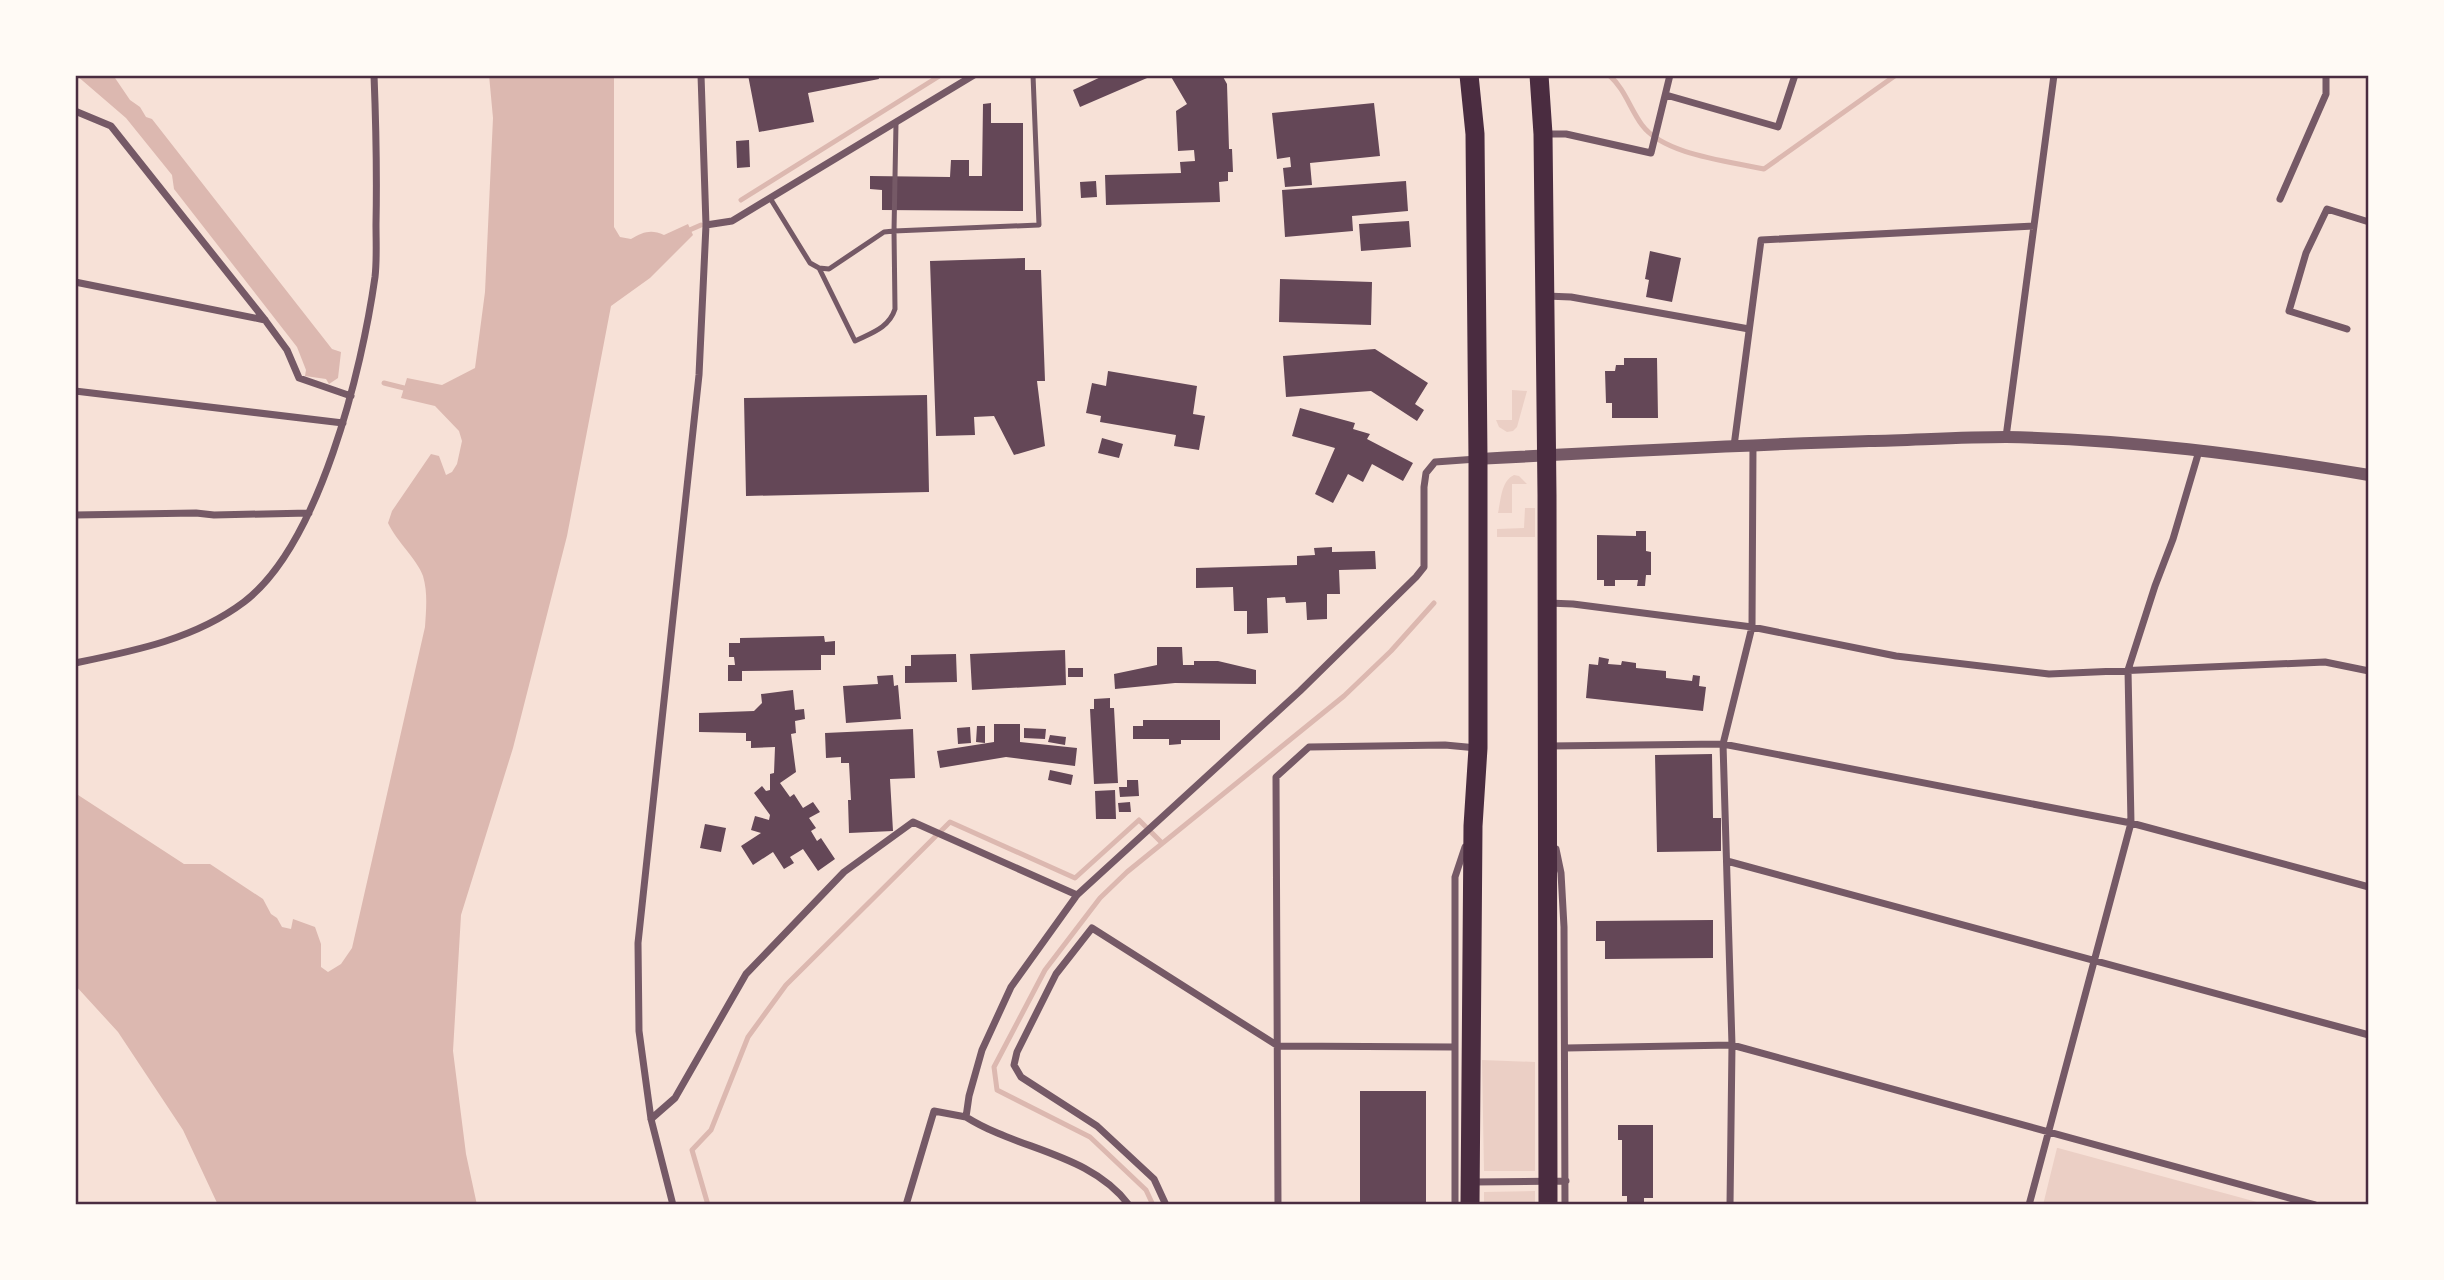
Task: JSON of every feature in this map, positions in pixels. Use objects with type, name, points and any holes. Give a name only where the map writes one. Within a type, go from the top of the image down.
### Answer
[{"type":"highway","points":[[1469,75],[1475,134],[1478,459],[1478,748],[1473,826],[1470,1205]]},
{"type":"highway","points":[[1539,75],[1543,134],[1547,455],[1548,1205]]},
{"type":"street","points":[[75,663],[178,638],[245,601],[284,556],[309,513],[351,396],[375,275],[377,165],[374,75]]},
{"type":"street","points":[[673,1205],[651,1119],[639,1031],[638,943],[699,375],[706,225],[701,75]]},
{"type":"street","points":[[706,225],[732,221],[974,75]]},
{"type":"street","points":[[1543,134],[1566,134],[1651,153],[1670,75]]},
{"type":"street","points":[[1665,95],[1778,127],[1795,75]]},
{"type":"street","points":[[2006,437],[2054,75]]},
{"type":"street","points":[[2280,199],[2326,94],[2326,75]]},
{"type":"street","points":[[75,111],[111,126],[265,320],[287,350],[299,378],[351,396]]},
{"type":"street","points":[[2347,329],[2289,312],[2306,253],[2327,209],[2369,222]]},
{"type":"street","points":[[1734,446],[1761,240],[2034,226]]},
{"type":"street","points":[[75,282],[265,320]]},
{"type":"street","points":[[1545,296],[1571,298],[1749,329]]},
{"type":"street","points":[[75,391],[343,423]]},
{"type":"street","points":[[966,1118],[982,1050],[1011,987],[1077,895],[1300,691],[1416,578],[1424,567],[1424,487],[1426,473],[1435,462],[1753,444],[2006,437],[2104,441],[2292,462],[2369,475]]},
{"type":"street","points":[[1730,1205],[1732,1045],[1723,744],[1752,627],[1753,444]]},
{"type":"street","points":[[2029,1205],[2131,823],[2128,670],[2173,539],[2199,451]]},
{"type":"street","points":[[75,515],[309,513]]},
{"type":"street","points":[[1548,603],[1752,627],[1896,656],[2049,674],[2325,662],[2369,671]]},
{"type":"street","points":[[1548,746],[1723,744],[2131,823],[2369,887]]},
{"type":"street","points":[[1278,1205],[1276,777],[1309,747],[1445,745],[1478,748]]},
{"type":"street","points":[[1549,814],[1562,887],[1566,1205]]},
{"type":"street","points":[[651,1119],[675,1098],[746,974],[844,872],[913,822],[1077,895]]},
{"type":"street","points":[[1455,1205],[1455,877],[1473,826]]},
{"type":"street","points":[[1727,861],[2369,1035]]},
{"type":"street","points":[[1166,1205],[1154,1179],[1097,1126],[1021,1077],[1014,1065],[1017,1052],[1056,974],[1092,928],[1278,1046],[1454,1048]]},
{"type":"street","points":[[1566,1048],[1732,1045],[2315,1205]]},
{"type":"street","points":[[906,1205],[934,1111],[966,1118],[982,1128],[1067,1159],[1101,1178],[1129,1205]]},
{"type":"street","points":[[1455,1182],[1566,1181]]},
{"type":"lane","points":[[770,198],[810,263],[819,268],[829,269],[884,232],[1039,225],[1033,75]]},
{"type":"lane","points":[[819,268],[855,341],[885,325],[892,318],[896,122]]},
{"type":"shaded area","points":[[76,75],[113,75],[130,100],[140,107],[146,117],[152,119],[332,349],[341,352],[338,378],[329,384],[326,379],[305,376],[306,370],[297,347],[174,189],[172,175],[126,118]]},
{"type":"shaded area","points":[[489,75],[614,75],[614,227],[620,237],[631,239],[647,232],[664,235],[688,224],[693,235],[650,278],[611,306],[567,536],[513,748],[461,915],[453,1051],[466,1154],[477,1205],[218,1205],[183,1130],[118,1032],[75,985],[75,793],[184,864],[210,864],[263,899],[282,927],[291,929],[293,919],[315,927],[321,944],[321,967],[328,972],[341,964],[352,948],[425,627],[426,595],[423,576],[388,523],[392,511],[431,454],[439,456],[446,475],[452,472],[457,464],[462,441],[459,431],[435,406],[401,398],[407,378],[442,385],[475,368],[485,292],[493,118]]},
{"type":"shaded area","points":[[1512,390],[1527,391],[1517,427],[1507,432],[1499,427],[1496,420],[1512,420]]},
{"type":"shaded area","points":[[1514,475],[1527,484],[1512,484],[1512,513],[1498,513],[1504,486]]},
{"type":"shaded area","points":[[1525,508],[1535,508],[1535,537],[1497,537],[1497,529],[1524,528]]},
{"type":"shaded area","points":[[1482,1060],[1535,1062],[1535,1171],[1484,1171]]},
{"type":"shaded area","points":[[2058,1148],[2268,1205],[2043,1205]]},
{"type":"shaded area","points":[[1535,1191],[1535,1205],[1484,1205],[1484,1192]]},
{"type":"building","points":[[748,75],[878,75],[879,79],[808,93],[814,122],[759,132]]},
{"type":"building","points":[[1105,75],[1154,75],[1080,107],[1073,90]]},
{"type":"building","points":[[1170,75],[1222,75],[1227,84],[1229,149],[1232,149],[1233,172],[1228,172],[1228,181],[1219,182],[1220,202],[1106,205],[1105,175],[1181,173],[1180,162],[1195,161],[1194,150],[1178,151],[1176,111],[1187,104]]},
{"type":"building","points":[[991,103],[991,123],[1023,123],[1023,211],[882,210],[882,190],[870,189],[870,176],[950,177],[951,160],[969,160],[969,176],[982,176],[983,104]]},
{"type":"building","points":[[1374,103],[1380,156],[1310,163],[1312,185],[1285,187],[1283,168],[1291,167],[1290,157],[1277,159],[1272,113]]},
{"type":"building","points":[[749,140],[750,167],[737,168],[736,141]]},
{"type":"building","points":[[1096,181],[1097,197],[1081,198],[1080,182]]},
{"type":"building","points":[[1406,181],[1408,211],[1352,216],[1353,231],[1285,237],[1282,190]]},
{"type":"building","points":[[1409,221],[1411,247],[1361,251],[1359,224]]},
{"type":"building","points":[[1650,251],[1681,258],[1672,302],[1646,297],[1649,280],[1645,279]]},
{"type":"building","points":[[1025,258],[1025,270],[1041,270],[1045,381],[1037,381],[1045,446],[1014,455],[994,416],[974,417],[975,435],[936,436],[930,261]]},
{"type":"building","points":[[1280,279],[1372,282],[1371,325],[1279,322]]},
{"type":"building","points":[[1375,349],[1428,383],[1415,404],[1424,410],[1417,421],[1371,391],[1286,397],[1283,356]]},
{"type":"building","points":[[1624,358],[1657,358],[1658,418],[1612,418],[1612,403],[1606,403],[1605,371],[1615,371],[1616,365],[1624,365]]},
{"type":"building","points":[[1108,371],[1197,386],[1193,414],[1205,416],[1199,450],[1174,446],[1176,435],[1100,422],[1101,416],[1086,413],[1092,383],[1106,386]]},
{"type":"building","points":[[927,395],[929,492],[746,496],[744,398]]},
{"type":"building","points":[[1300,408],[1355,423],[1353,429],[1370,434],[1367,439],[1413,463],[1403,481],[1372,464],[1363,482],[1348,474],[1333,503],[1315,494],[1335,448],[1292,436]]},
{"type":"building","points":[[1102,438],[1123,444],[1119,458],[1098,453]]},
{"type":"building","points":[[1636,531],[1646,531],[1646,551],[1651,552],[1651,575],[1646,575],[1645,586],[1637,586],[1638,580],[1615,580],[1615,586],[1604,586],[1604,580],[1597,580],[1597,535],[1636,536]]},
{"type":"building","points":[[1332,547],[1332,552],[1375,551],[1376,569],[1339,570],[1340,594],[1327,594],[1327,619],[1307,620],[1306,602],[1286,603],[1285,597],[1267,598],[1268,633],[1247,634],[1247,611],[1234,611],[1233,587],[1196,588],[1196,568],[1297,565],[1297,556],[1315,555],[1314,548]]},
{"type":"building","points":[[824,636],[825,642],[835,641],[835,655],[821,655],[821,670],[742,671],[742,681],[728,681],[728,665],[735,665],[734,657],[729,657],[729,643],[740,643],[740,638]]},
{"type":"building","points":[[1157,647],[1182,647],[1183,665],[1194,665],[1194,661],[1218,661],[1256,670],[1256,684],[1175,683],[1115,689],[1114,674],[1157,665]]},
{"type":"building","points":[[1065,650],[1066,685],[972,690],[970,654]]},
{"type":"building","points":[[956,654],[957,682],[905,683],[905,666],[911,666],[911,655]]},
{"type":"building","points":[[1599,657],[1609,659],[1608,664],[1621,665],[1622,661],[1636,663],[1636,668],[1666,671],[1666,678],[1692,681],[1693,675],[1700,676],[1699,686],[1706,687],[1703,711],[1586,698],[1589,664],[1598,665]]},
{"type":"building","points":[[1068,668],[1083,668],[1083,677],[1068,677]]},
{"type":"building","points":[[893,675],[894,686],[898,685],[901,719],[846,723],[843,686],[878,684],[877,676]]},
{"type":"building","points":[[793,690],[795,710],[804,709],[805,719],[795,721],[796,733],[791,734],[796,772],[780,783],[790,797],[794,794],[803,808],[813,802],[820,812],[809,818],[816,828],[811,831],[817,841],[821,838],[835,859],[818,871],[803,849],[790,857],[794,863],[784,869],[773,852],[753,865],[741,846],[761,833],[751,830],[755,816],[769,820],[770,815],[754,793],[762,786],[766,791],[770,790],[775,747],[751,748],[751,741],[746,741],[746,733],[699,732],[699,713],[754,711],[762,703],[761,694]]},
{"type":"building","points":[[1110,698],[1110,708],[1114,708],[1118,783],[1094,784],[1090,709],[1094,709],[1094,699]]},
{"type":"building","points":[[1143,720],[1220,720],[1220,740],[1181,740],[1181,744],[1169,745],[1169,739],[1133,739],[1133,726],[1143,726]]},
{"type":"building","points":[[994,724],[1020,724],[1020,742],[1077,748],[1075,766],[1006,757],[940,768],[937,751],[994,742]]},
{"type":"building","points":[[977,726],[985,726],[985,743],[976,742]]},
{"type":"building","points":[[970,727],[971,743],[958,744],[957,728]]},
{"type":"building","points":[[1024,728],[1046,729],[1045,739],[1024,738]]},
{"type":"building","points":[[913,729],[915,778],[890,779],[893,831],[849,833],[849,763],[841,763],[841,757],[826,758],[825,733]]},
{"type":"building","points":[[1050,735],[1066,737],[1065,745],[1048,742]]},
{"type":"building","points":[[1712,754],[1713,818],[1721,818],[1721,851],[1657,852],[1655,755]]},
{"type":"building","points":[[1050,770],[1073,775],[1071,785],[1048,780]]},
{"type":"building","points":[[1127,780],[1138,780],[1139,796],[1120,797],[1119,787],[1127,787]]},
{"type":"building","points":[[1115,790],[1116,819],[1096,819],[1095,791]]},
{"type":"building","points":[[1130,802],[1131,812],[1119,812],[1118,803]]},
{"type":"building","points":[[705,824],[726,828],[721,852],[700,848]]},
{"type":"building","points":[[1713,920],[1713,958],[1605,959],[1605,941],[1596,941],[1596,921]]},
{"type":"building","points":[[1360,1091],[1426,1091],[1426,1205],[1360,1205]]},
{"type":"building","points":[[1618,1125],[1653,1125],[1653,1198],[1644,1198],[1644,1204],[1627,1204],[1627,1196],[1622,1196],[1622,1140],[1618,1140]]},
{"type":"waterway","points":[[741,200],[941,75]]},
{"type":"waterway","points":[[1609,75],[1619,86],[1642,125],[1665,143],[1698,155],[1764,169],[1896,75]]},
{"type":"waterway","points":[[685,232],[701,225]]},
{"type":"waterway","points":[[384,383],[408,389]]},
{"type":"waterway","points":[[1153,1205],[1146,1190],[1090,1137],[997,1090],[994,1067],[1045,970],[1100,898],[1127,872],[1344,696],[1391,651],[1434,603]]},
{"type":"waterway","points":[[708,1205],[692,1150],[711,1130],[748,1037],[786,985],[950,822],[1075,878],[1139,820],[1162,843]]}]
